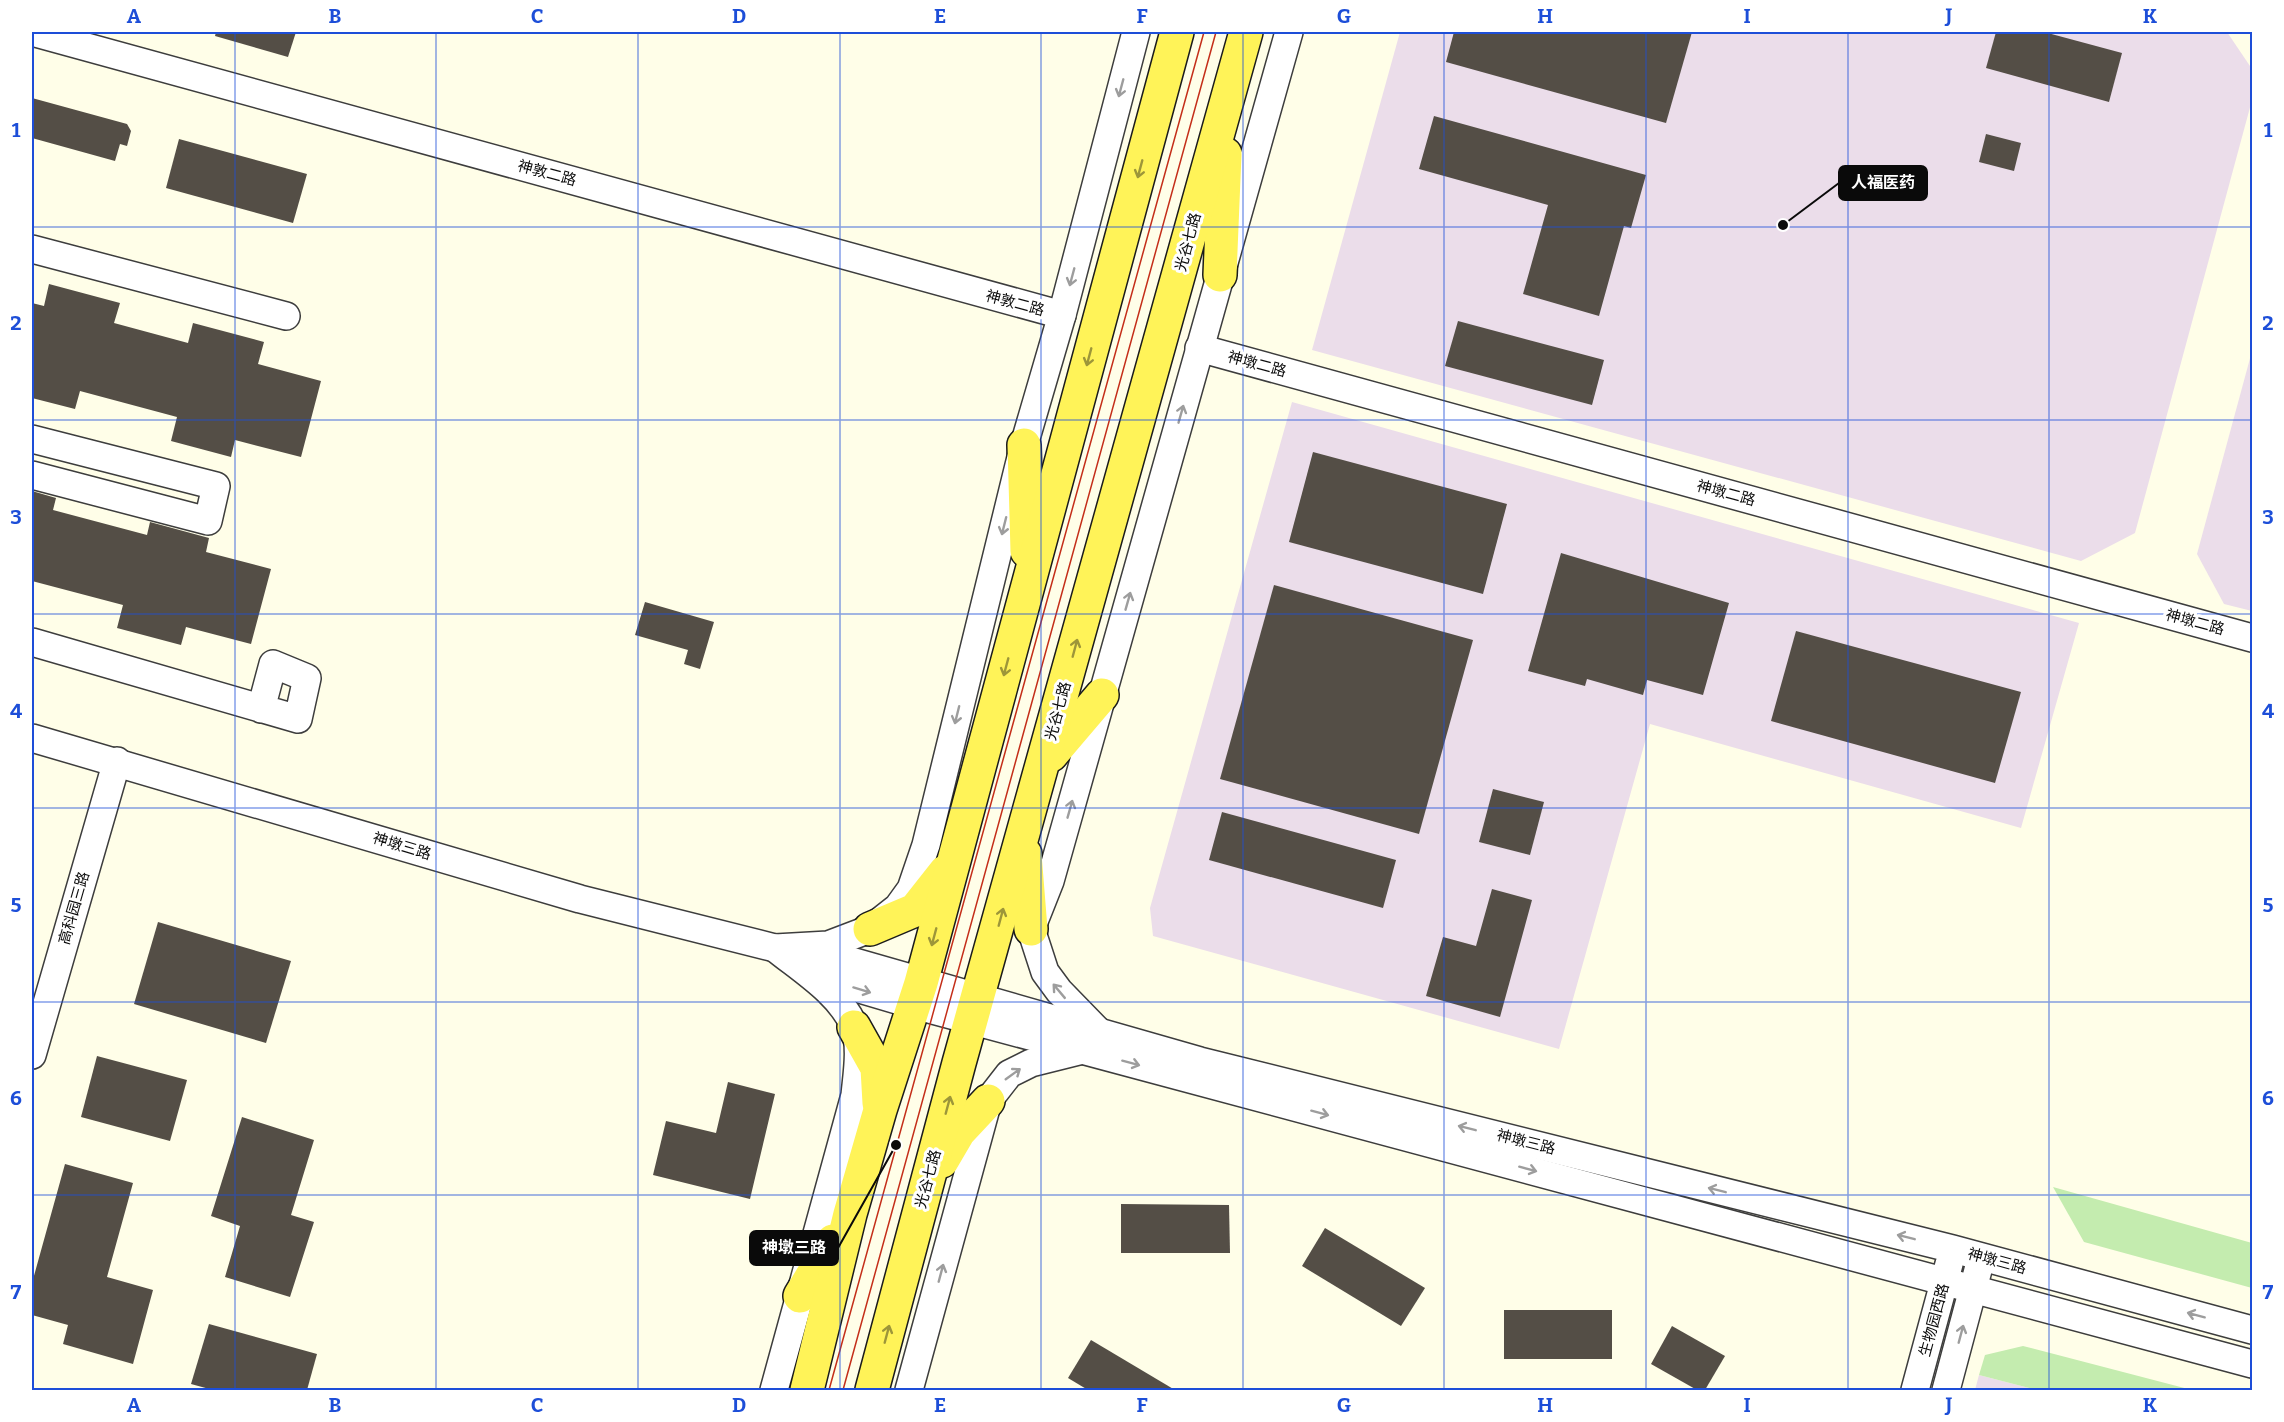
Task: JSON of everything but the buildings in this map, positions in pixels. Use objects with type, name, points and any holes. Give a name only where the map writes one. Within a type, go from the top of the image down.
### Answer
[{"type":"main road","points":[[807,1390],[850,1214],[880,1110],[918,994],[1177,32]]},
{"type":"main road","name":"光谷七路","points":[[875,1384],[975,1008],[1246,32]]},
{"type":"main road","points":[[1220,275],[1228,96]]},
{"type":"main road","points":[[1024,445],[1028,586]]},
{"type":"main road","points":[[1044,763],[1102,695]]},
{"type":"main road","points":[[870,929],[915,910],[942,878],[966,820]]},
{"type":"main road","points":[[1023,837],[1031,895],[1031,929]]},
{"type":"main road","points":[[854,1027],[877,1068],[880,1110]]},
{"type":"main road","points":[[926,1188],[959,1132],[988,1101]]},
{"type":"main road","points":[[800,1296],[850,1214]]},
{"type":"street","name":"神敦二路","points":[[32,32],[1062,315]]},
{"type":"street","points":[[788,947],[828,945],[870,929],[898,907],[911,889],[922,856],[1024,445],[1062,315],[1136,32]]},
{"type":"street","points":[[909,1390],[988,1101],[1010,1074],[1031,1063],[1092,1041],[1045,972],[1031,929],[1050,881],[1288,32]]},
{"type":"street","points":[[32,249],[286,316]]},
{"type":"street","name":"神墩二路","points":[[1199,348],[2253,638]]},
{"type":"street","points":[[32,439],[216,486],[208,521],[32,474]]},
{"type":"street","points":[[32,642],[261,709]]},
{"type":"street","name":"神墩三路","points":[[32,738],[117,761],[580,899],[788,947],[918,994]]},
{"type":"street","name":"高科园三路","points":[[32,1055],[117,761]]},
{"type":"street","points":[[774,1390],[855,1095],[858,1060],[854,1027],[834,996],[806,973],[788,947]]},
{"type":"street","name":"神墩三路","points":[[806,973],[918,994],[975,1008],[1973,1288],[2253,1364]]},
{"type":"street","name":"神墩三路","points":[[1092,1041],[1223,1067],[1981,1256],[2253,1330]]},
{"type":"street","name":"生物园西路","points":[[1915,1390],[1953,1249]]},
{"type":"street","name":"生物园西路","points":[[1946,1390],[1981,1256]]},
{"type":"shaded area","points":[[1400,32],[2227,32],[2252,69],[2252,100],[2135,533],[2081,561],[1312,350]]},
{"type":"shaded area","points":[[2252,351],[2252,611],[2224,604],[2197,554]]},
{"type":"shaded area","points":[[1292,402],[2079,623],[2021,828],[1650,724],[1559,1049],[1153,936],[1150,908]]},
{"type":"shaded area","points":[[1979,1375],[2037,1390],[1975,1390]]},
{"type":"green space","points":[[2053,1187],[2252,1243],[2252,1288],[2084,1242]]},
{"type":"green space","points":[[2023,1346],[2192,1390],[2037,1390],[1979,1375],[1985,1355]]},
{"type":"tram line","points":[[829,1390],[1204,32]]},
{"type":"tram line","points":[[843,1390],[1216,32]]},
{"type":"place","name":"人福医药","points":[[1783,225]]},
{"type":"place","name":"神墩三路","points":[[896,1145]]}]
